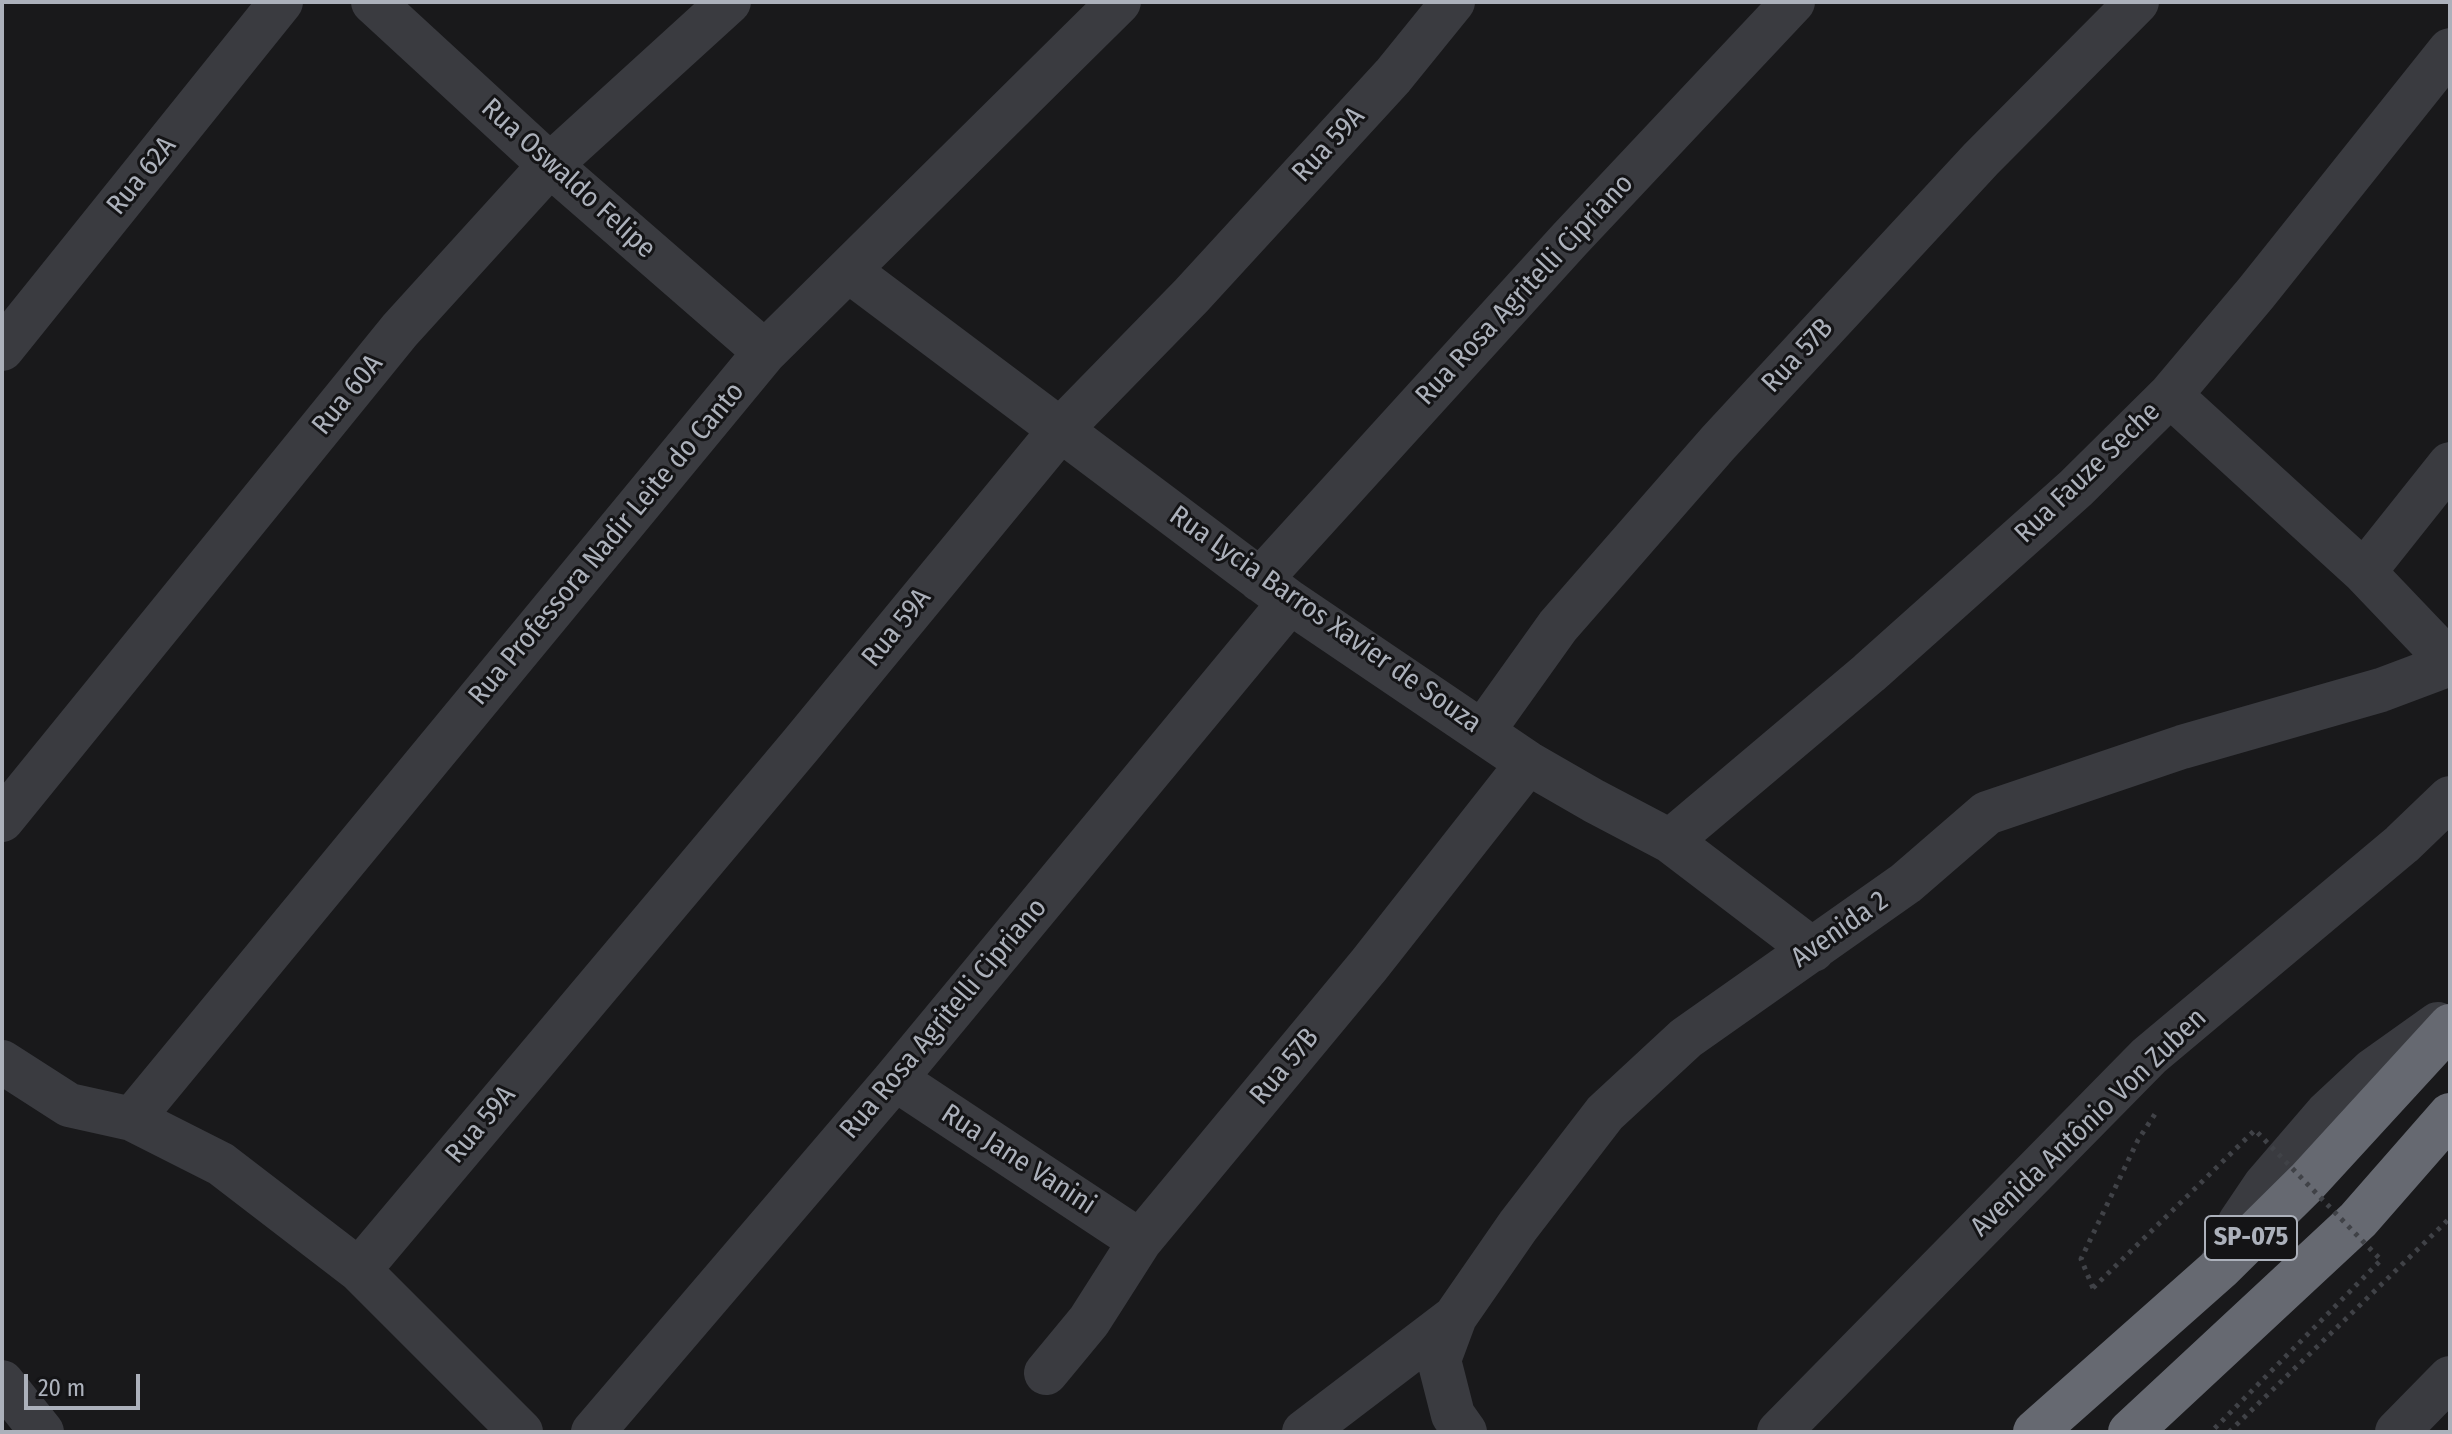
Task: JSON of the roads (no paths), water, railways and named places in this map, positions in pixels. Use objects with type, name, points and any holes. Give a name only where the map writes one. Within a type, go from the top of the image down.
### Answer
[{"type":"highway","name":"SP-075","points":[[2035,1432],[2220,1268],[2307,1182],[2450,1026]]},
{"type":"highway","name":"SP-075","points":[[2130,1432],[2358,1220],[2450,1115]]},
{"type":"street","name":"Rua 62A","points":[[2,349],[281,2]]},
{"type":"street","name":"Rua Oswaldo Felipe","points":[[373,2],[550,165],[765,352]]},
{"type":"street","name":"Rua Professora Nadir Leite do Canto","points":[[132,1119],[765,352],[1119,2]]},
{"type":"street","name":"Rua 59A","points":[[359,1270],[800,746],[1061,429],[1191,296],[1393,76],[1453,2]]},
{"type":"street","name":"Rua Rosa Agritelli Cipriano","points":[[593,1432],[895,1079],[1275,591],[1570,239],[1793,2]]},
{"type":"street","name":"Rua 57B","points":[[1483,731],[1558,626],[1718,443],[1981,159],[2137,2]]},
{"type":"street","name":"Rua 60A","points":[[2,820],[400,330],[550,165],[717,7]]},
{"type":"street","name":"Rua Fauze Seche","points":[[1670,841],[1869,673],[2076,488],[2170,395],[2256,293],[2450,50]]},
{"type":"street","name":"Rua Lycia Barros Xavier de Souza","points":[[849,271],[1275,591],[1528,763],[1670,841],[1813,950]]},
{"type":"street","points":[[2170,395],[2364,572],[2450,663]]},
{"type":"street","points":[[2364,572],[2450,464]]},
{"type":"street","name":"Avenida 2","points":[[1465,1432],[1453,1415],[1439,1360],[1455,1317],[1518,1226],[1605,1113],[1686,1038],[1906,883],[1987,813],[2182,747],[2381,690],[2450,663]]},
{"type":"street","name":"Rua 57B","points":[[1046,1373],[1089,1321],[1140,1241],[1369,965],[1528,763]]},
{"type":"street","name":"Avenida Antônio Von Zuben","points":[[1779,1432],[2149,1056],[2402,844],[2450,798]]},
{"type":"street","points":[[2220,1268],[2240,1222],[2265,1185],[2327,1113],[2372,1071],[2450,1016]]},
{"type":"street","points":[[2,1062],[69,1105],[132,1119],[221,1164],[359,1270],[521,1432]]},
{"type":"street","name":"Rua Jane Vanini","points":[[895,1079],[1140,1241]]},
{"type":"street","points":[[1304,1432],[1455,1317]]},
{"type":"street","points":[[2397,1432],[2450,1378]]},
{"type":"street","points":[[2,1382],[42,1432]]}]
